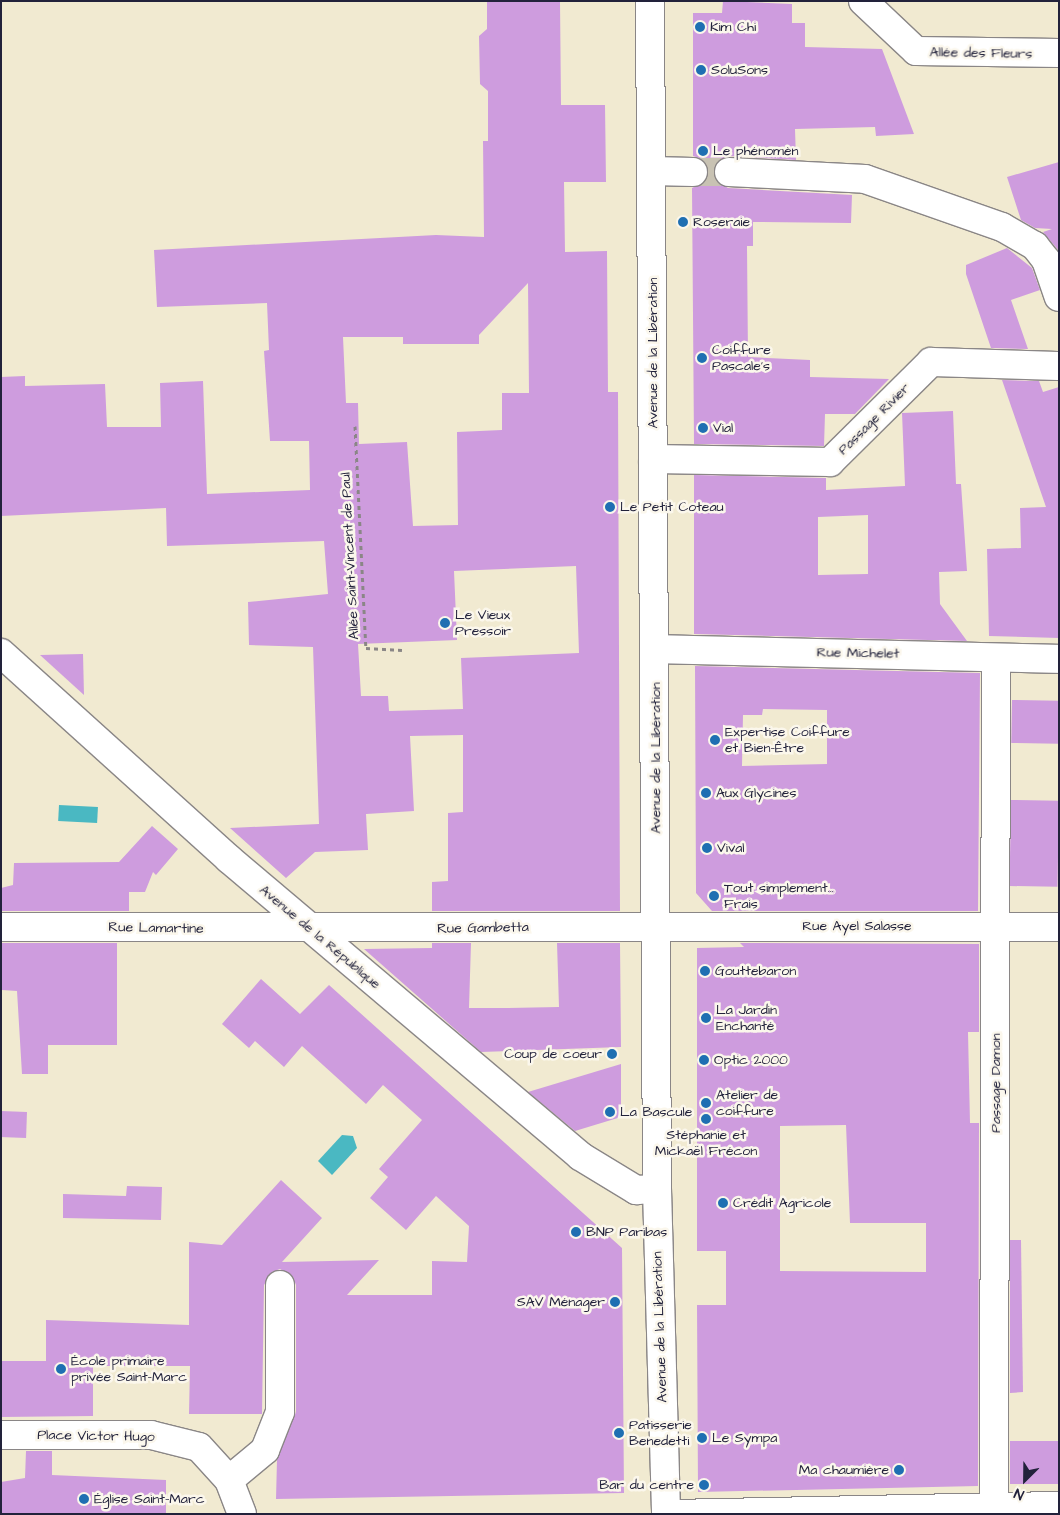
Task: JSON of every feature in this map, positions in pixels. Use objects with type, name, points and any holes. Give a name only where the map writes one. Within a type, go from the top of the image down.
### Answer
[{"type":"street","name":"Avenue de la Libération","points":[[650,1],[656,649],[657,1189],[666,1514]]},
{"type":"street","name":"Allée des Fleurs","points":[[863,1],[916,51],[1059,53]]},
{"type":"street","points":[[652,171],[693,172]]},
{"type":"street","points":[[729,172],[865,179],[1002,228],[1035,246],[1046,260],[1059,297]]},
{"type":"street","name":"Passage Rivier","points":[[653,459],[830,462],[931,362],[1059,366]]},
{"type":"street","name":"Rue Michelet","points":[[656,649],[1059,659]]},
{"type":"street","name":"Avenue de la République","points":[[1,654],[310,930],[580,1156],[636,1190],[657,1189]]},
{"type":"street","name":"Passage Damon","points":[[994,1507],[996,658]]},
{"type":"street","name":"Rue Ayel Salasse","points":[[656,926],[1059,927]]},
{"type":"street","name":"Rue Gambetta","points":[[310,930],[656,926]]},
{"type":"street","name":"Rue Lamartine","points":[[1,927],[310,930]]},
{"type":"street","points":[[229,1480],[265,1450],[280,1412],[280,1285]]},
{"type":"street","name":"Place Victor Hugo","points":[[1,1435],[151,1434],[199,1447],[229,1480],[242,1514]]},
{"type":"street","points":[[673,1514],[1059,1506]]},
{"type":"path","name":"Allée Saint-Vincent de Paul","points":[[354,426],[366,648],[402,650]]},
{"type":"water","points":[[59,805],[98,807],[97,823],[58,821]]},
{"type":"water","points":[[342,1135],[353,1136],[357,1148],[332,1175],[318,1161]]},
{"type":"building","points":[[487,1],[560,1],[561,105],[605,105],[606,182],[564,182],[565,252],[607,251],[608,392],[618,392],[620,911],[432,911],[432,882],[448,881],[448,813],[463,812],[463,735],[410,736],[414,811],[366,814],[368,850],[315,852],[286,878],[230,828],[319,824],[313,647],[249,645],[248,602],[328,594],[324,541],[167,546],[166,508],[1,516],[1,377],[25,376],[25,386],[105,384],[107,427],[161,427],[160,383],[203,381],[207,494],[310,490],[309,441],[270,441],[264,351],[269,350],[267,303],[157,307],[154,250],[436,235],[484,237],[483,141],[488,141],[488,91],[480,84],[479,36],[487,29]],"holes":[[[528,283],[529,393],[502,393],[502,430],[457,432],[458,525],[413,526],[407,442],[359,444],[358,403],[346,403],[343,337],[403,337],[403,344],[479,344],[479,335]],[[576,566],[579,653],[461,658],[463,709],[389,711],[388,696],[361,696],[358,644],[457,640],[454,571]]]},
{"type":"building","points":[[723,1],[792,4],[792,23],[805,23],[805,47],[882,49],[914,134],[876,136],[875,127],[795,129],[796,160],[729,156],[716,163],[713,171],[715,180],[728,188],[852,195],[851,223],[753,222],[753,246],[747,246],[748,357],[810,360],[810,377],[889,379],[855,414],[825,414],[824,446],[694,444],[692,188],[706,181],[709,172],[702,159],[693,156],[693,13],[722,13]]},
{"type":"building","points":[[1059,162],[1059,251],[1043,232],[1052,229],[1035,228],[1021,220],[1007,177]]},
{"type":"building","points":[[1007,248],[1032,268],[1040,290],[1011,300],[1028,349],[991,348],[966,274],[966,265]]},
{"type":"building","points":[[1002,380],[1039,381],[1043,392],[1059,387],[1059,638],[989,636],[987,549],[1021,548],[1020,508],[1046,507]]},
{"type":"building","points":[[953,411],[956,484],[961,484],[967,571],[939,572],[940,604],[967,641],[694,634],[694,475],[826,478],[826,490],[905,486],[902,413]],"holes":[[[868,515],[868,574],[818,575],[818,517]]]},
{"type":"building","points":[[83,654],[84,695],[40,655]]},
{"type":"building","points":[[695,666],[980,673],[978,911],[712,911],[696,893]],"holes":[[[763,709],[827,710],[827,764],[742,766],[743,715],[762,715]]]},
{"type":"building","points":[[1012,700],[1059,701],[1058,744],[1011,743]]},
{"type":"building","points":[[1011,800],[1059,801],[1057,887],[1009,886]]},
{"type":"building","points":[[152,826],[178,849],[156,875],[153,872],[145,892],[129,892],[129,911],[1,911],[1,888],[13,885],[14,863],[119,862]]},
{"type":"building","points":[[1,943],[117,943],[117,1045],[48,1045],[48,1074],[22,1074],[17,991],[2,990]]},
{"type":"building","points":[[432,943],[471,943],[469,1008],[503,1008],[559,1007],[557,943],[620,943],[621,1047],[481,1052],[364,949],[432,948]]},
{"type":"building","points":[[740,943],[979,944],[979,1032],[968,1032],[970,1123],[979,1123],[978,1486],[698,1492],[697,1305],[726,1305],[726,1251],[697,1251],[697,948],[744,947]],"holes":[[[846,1125],[850,1223],[926,1223],[926,1272],[780,1271],[780,1126]]]},
{"type":"building","points":[[261,979],[300,1014],[329,985],[622,1248],[624,1493],[276,1499],[277,1460],[296,1412],[296,1285],[293,1277],[280,1269],[272,1272],[264,1285],[262,1414],[189,1414],[190,1366],[93,1366],[93,1416],[1,1417],[1,1361],[46,1361],[46,1320],[189,1325],[189,1242],[222,1245],[281,1180],[322,1218],[282,1262],[379,1260],[347,1295],[432,1295],[432,1261],[467,1262],[469,1226],[436,1196],[406,1230],[370,1198],[388,1177],[379,1169],[422,1120],[383,1085],[366,1104],[302,1046],[284,1067],[255,1041],[249,1048],[222,1024]]},
{"type":"building","points":[[621,1064],[621,1117],[575,1131],[528,1092]]},
{"type":"building","points":[[1,1111],[27,1112],[26,1138],[1,1137]]},
{"type":"building","points":[[127,1186],[162,1187],[161,1220],[63,1218],[63,1194],[126,1196]]},
{"type":"building","points":[[1010,1240],[1021,1240],[1023,1392],[1010,1393]]},
{"type":"building","points":[[1010,1441],[1059,1441],[1059,1484],[1010,1484]]},
{"type":"building","name":"Église Saint-Marc","points":[[26,1451],[52,1451],[52,1475],[166,1480],[166,1514],[1,1514],[1,1482],[25,1478]]},
{"type":"tunnel","points":[[693,172],[729,172]]},
{"type":"place","name":"Kim Chi","points":[[700,27]]},
{"type":"place","name":"SoluSons","points":[[701,70]]},
{"type":"place","name":"Le phénomèn","points":[[703,151]]},
{"type":"place","name":"Roseraie","points":[[683,222]]},
{"type":"place","name":"Coiffure Pascale's","points":[[702,358]]},
{"type":"place","name":"Vial","points":[[703,428]]},
{"type":"place","name":"Le Petit Coteau","points":[[610,507]]},
{"type":"place","name":"Le Vieux Pressoir","points":[[445,623]]},
{"type":"place","name":"Expertise Coiffure et Bien-Être","points":[[715,740]]},
{"type":"place","name":"Aux Glycines","points":[[706,793]]},
{"type":"place","name":"Vival","points":[[707,848]]},
{"type":"place","name":"Tout simplement... Frais","points":[[714,896]]},
{"type":"place","name":"Gouttebaron","points":[[705,971]]},
{"type":"place","name":"La Jardin Enchanté","points":[[706,1018]]},
{"type":"place","name":"Coup de coeur","points":[[612,1054]]},
{"type":"place","name":"Optic 2000","points":[[704,1060]]},
{"type":"place","name":"Atelier de coiffure","points":[[706,1103]]},
{"type":"place","name":"La Bascule","points":[[610,1112]]},
{"type":"place","name":"Stéphanie et Mickaël Frécon","points":[[706,1119]]},
{"type":"place","name":"Crédit Agricole","points":[[723,1203]]},
{"type":"place","name":"BNP Paribas","points":[[576,1232]]},
{"type":"place","name":"SAV Ménager","points":[[615,1302]]},
{"type":"place","name":"École primaire privée Saint-Marc","points":[[61,1369]]},
{"type":"place","name":"Patisserie Benedetti","points":[[619,1433]]},
{"type":"place","name":"Le Sympa","points":[[702,1438]]},
{"type":"place","name":"Ma chaumière","points":[[899,1470]]},
{"type":"place","name":"Bar du centre","points":[[704,1485]]},
{"type":"place","name":"Église Saint-Marc","points":[[84,1499]]}]
